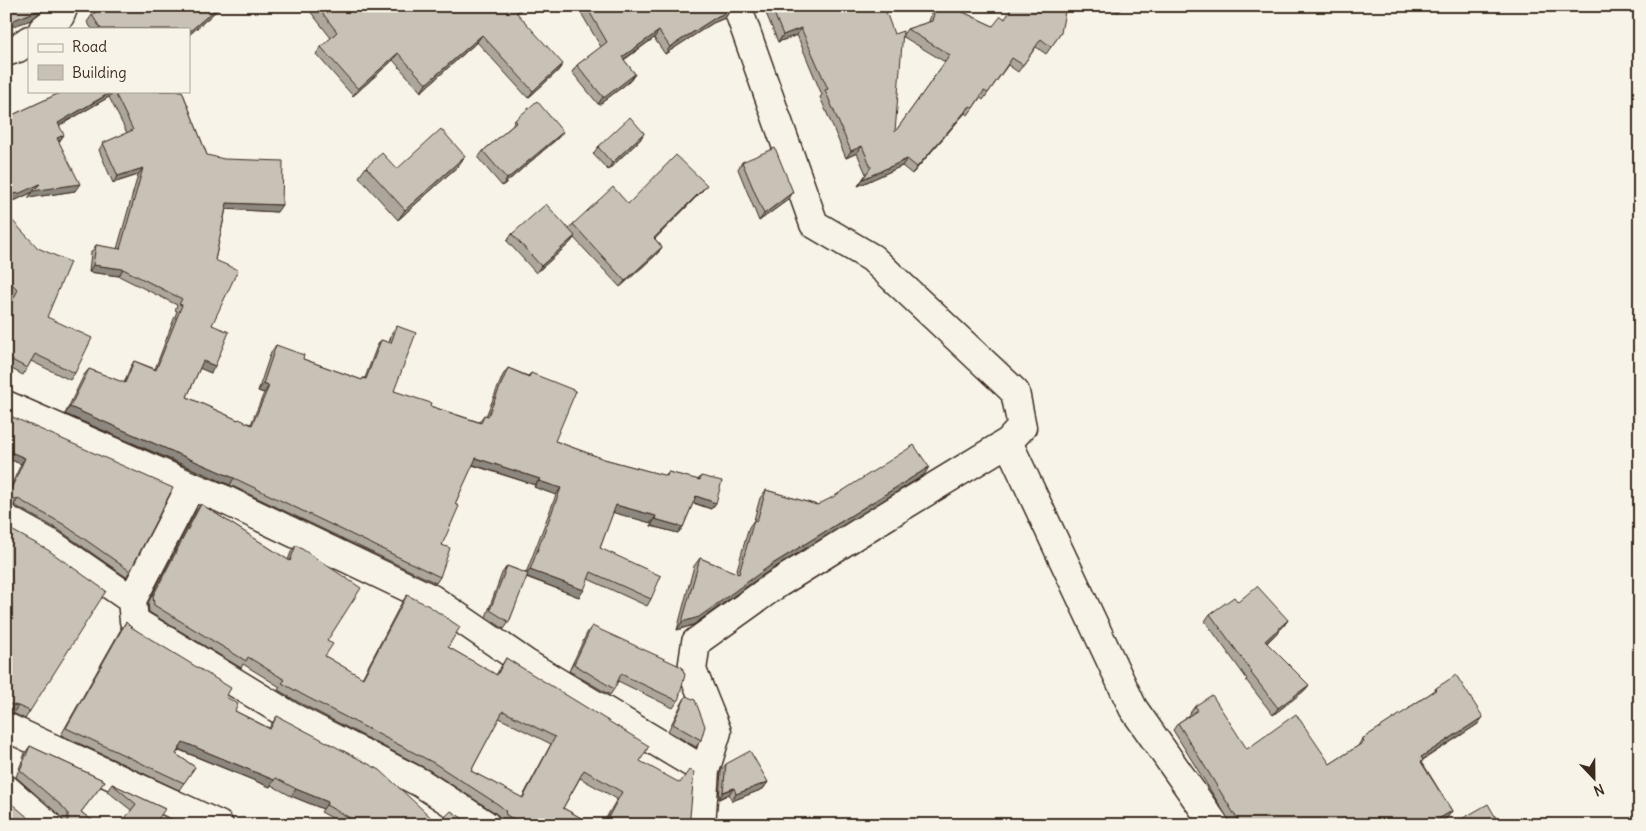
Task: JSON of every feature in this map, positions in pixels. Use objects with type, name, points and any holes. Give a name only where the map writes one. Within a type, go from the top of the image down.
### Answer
[{"type":"street","points":[[44,28],[60,16],[64,6]]},
{"type":"street","points":[[701,825],[705,771],[716,732],[692,670],[696,642],[782,581],[1008,442],[1022,427],[1015,392],[872,258],[814,224],[737,6]]},
{"type":"street","points":[[6,52],[18,48],[28,41]]},
{"type":"street","points":[[6,406],[223,499],[432,599],[527,664],[705,771]]},
{"type":"street","points":[[1008,442],[1133,708],[1215,825]]},
{"type":"street","points":[[191,486],[132,600],[134,621],[290,716],[422,782],[486,825]]},
{"type":"street","points":[[6,520],[52,544],[132,600]]},
{"type":"street","points":[[6,728],[219,825]]},
{"type":"street","points":[[6,788],[48,825]]},
{"type":"building","points":[[6,6],[43,6],[37,11],[6,23]]},
{"type":"building","points":[[104,6],[219,6],[190,31],[190,28],[100,28],[92,15]]},
{"type":"building","points":[[317,6],[522,6],[516,12],[563,64],[533,91],[482,35],[426,84],[398,53],[358,89],[321,47],[337,32]]},
{"type":"building","points":[[586,6],[728,6],[730,11],[718,16],[670,47],[659,31],[622,57],[635,74],[603,97],[577,65],[607,42]]},
{"type":"building","points":[[771,6],[884,6],[894,34],[903,31],[895,132],[950,55],[907,29],[932,21],[936,6],[950,6],[993,26],[1001,16],[1005,19],[1013,6],[1066,6],[1061,33],[1051,47],[1041,39],[1023,65],[1012,58],[988,93],[984,91],[973,108],[970,106],[917,167],[907,159],[863,179],[871,167],[862,146],[851,151],[825,90],[828,89],[801,28],[783,35]]},
{"type":"building","points":[[62,92],[111,92],[58,123],[64,135],[57,138],[80,184],[33,191],[40,184],[20,193],[6,195],[6,118]]},
{"type":"building","points":[[114,92],[182,92],[207,155],[224,159],[283,161],[282,205],[227,203],[215,260],[238,270],[212,325],[229,332],[215,366],[203,361],[187,397],[252,425],[269,386],[263,384],[276,345],[304,355],[303,359],[362,380],[363,378],[366,379],[381,340],[391,343],[397,326],[416,333],[394,391],[431,403],[430,406],[481,423],[484,415],[488,416],[508,368],[529,377],[531,373],[576,391],[555,441],[604,459],[667,476],[668,472],[700,480],[701,476],[722,481],[716,503],[696,496],[683,527],[655,519],[656,516],[616,505],[600,548],[661,576],[651,599],[591,572],[584,590],[530,570],[561,488],[539,481],[540,479],[476,458],[455,504],[459,506],[442,545],[450,548],[440,577],[234,478],[70,407],[89,369],[125,383],[134,361],[156,370],[182,305],[179,304],[182,299],[123,269],[93,265],[96,245],[120,249],[143,168],[118,176],[103,143],[133,130]]},
{"type":"building","points":[[537,101],[563,132],[507,179],[483,151],[517,122],[515,120]]},
{"type":"building","points":[[630,117],[644,133],[612,163],[598,147]]},
{"type":"building","points":[[441,129],[465,156],[405,210],[366,167],[382,153],[397,169]]},
{"type":"building","points":[[775,148],[793,192],[764,214],[742,162]]},
{"type":"building","points":[[676,155],[707,185],[654,238],[662,247],[625,281],[573,224],[613,187],[628,204]]},
{"type":"building","points":[[546,204],[575,236],[541,266],[512,234]]},
{"type":"building","points":[[8,216],[38,248],[70,262],[47,317],[92,338],[75,373],[35,354],[27,368],[6,357],[6,312],[18,290],[6,278],[6,218]]},
{"type":"building","points":[[8,415],[173,488],[130,571],[63,524],[18,499],[7,498],[25,458],[6,450],[6,418]]},
{"type":"building","points":[[914,445],[929,467],[771,565],[699,617],[682,622],[700,558],[739,574],[754,520],[757,521],[766,490],[817,505],[833,497]]},
{"type":"building","points":[[201,504],[290,561],[296,545],[361,588],[327,641],[333,644],[325,656],[363,678],[407,595],[429,606],[460,627],[448,647],[497,675],[506,658],[649,746],[640,761],[680,783],[689,770],[694,772],[690,817],[692,825],[604,825],[622,792],[584,770],[563,808],[594,825],[526,825],[506,815],[505,810],[499,805],[434,763],[303,695],[282,683],[285,680],[248,657],[246,661],[154,605],[153,596]],"holes":[[[503,711],[555,737],[523,798],[471,771]]]},
{"type":"building","points":[[6,527],[48,550],[106,591],[30,711],[10,704],[6,706]]},
{"type":"building","points":[[507,566],[528,574],[509,622],[490,610]]},
{"type":"building","points":[[1257,586],[1288,620],[1265,641],[1309,685],[1278,708],[1210,614],[1234,597],[1238,602]]},
{"type":"building","points":[[126,622],[131,627],[231,688],[226,697],[238,704],[235,711],[270,729],[277,716],[380,770],[438,824],[451,811],[473,825],[363,825],[326,805],[328,802],[296,789],[276,778],[274,780],[183,742],[176,754],[195,767],[184,783],[66,728]]},
{"type":"building","points":[[592,626],[682,667],[685,675],[678,701],[621,674],[614,689],[574,664]]},
{"type":"building","points":[[1456,675],[1483,717],[1421,757],[1423,760],[1421,762],[1452,811],[1428,825],[1241,825],[1178,723],[1198,710],[1195,706],[1212,695],[1247,749],[1296,714],[1330,764],[1364,742],[1362,739]]},
{"type":"building","points":[[686,696],[695,700],[705,726],[701,740],[673,724]]},
{"type":"building","points":[[30,746],[105,781],[81,812],[98,825],[66,825],[68,813],[63,807],[20,770]]},
{"type":"building","points":[[750,751],[768,782],[736,794],[734,788],[723,792],[726,764]]},
{"type":"building","points":[[112,784],[165,809],[154,825],[120,825],[136,804]]},
{"type":"building","points":[[6,799],[37,825],[6,825]]},
{"type":"building","points":[[1488,804],[1500,825],[1451,825]]},
{"type":"building","points":[[317,819],[322,825],[313,825]]}]
